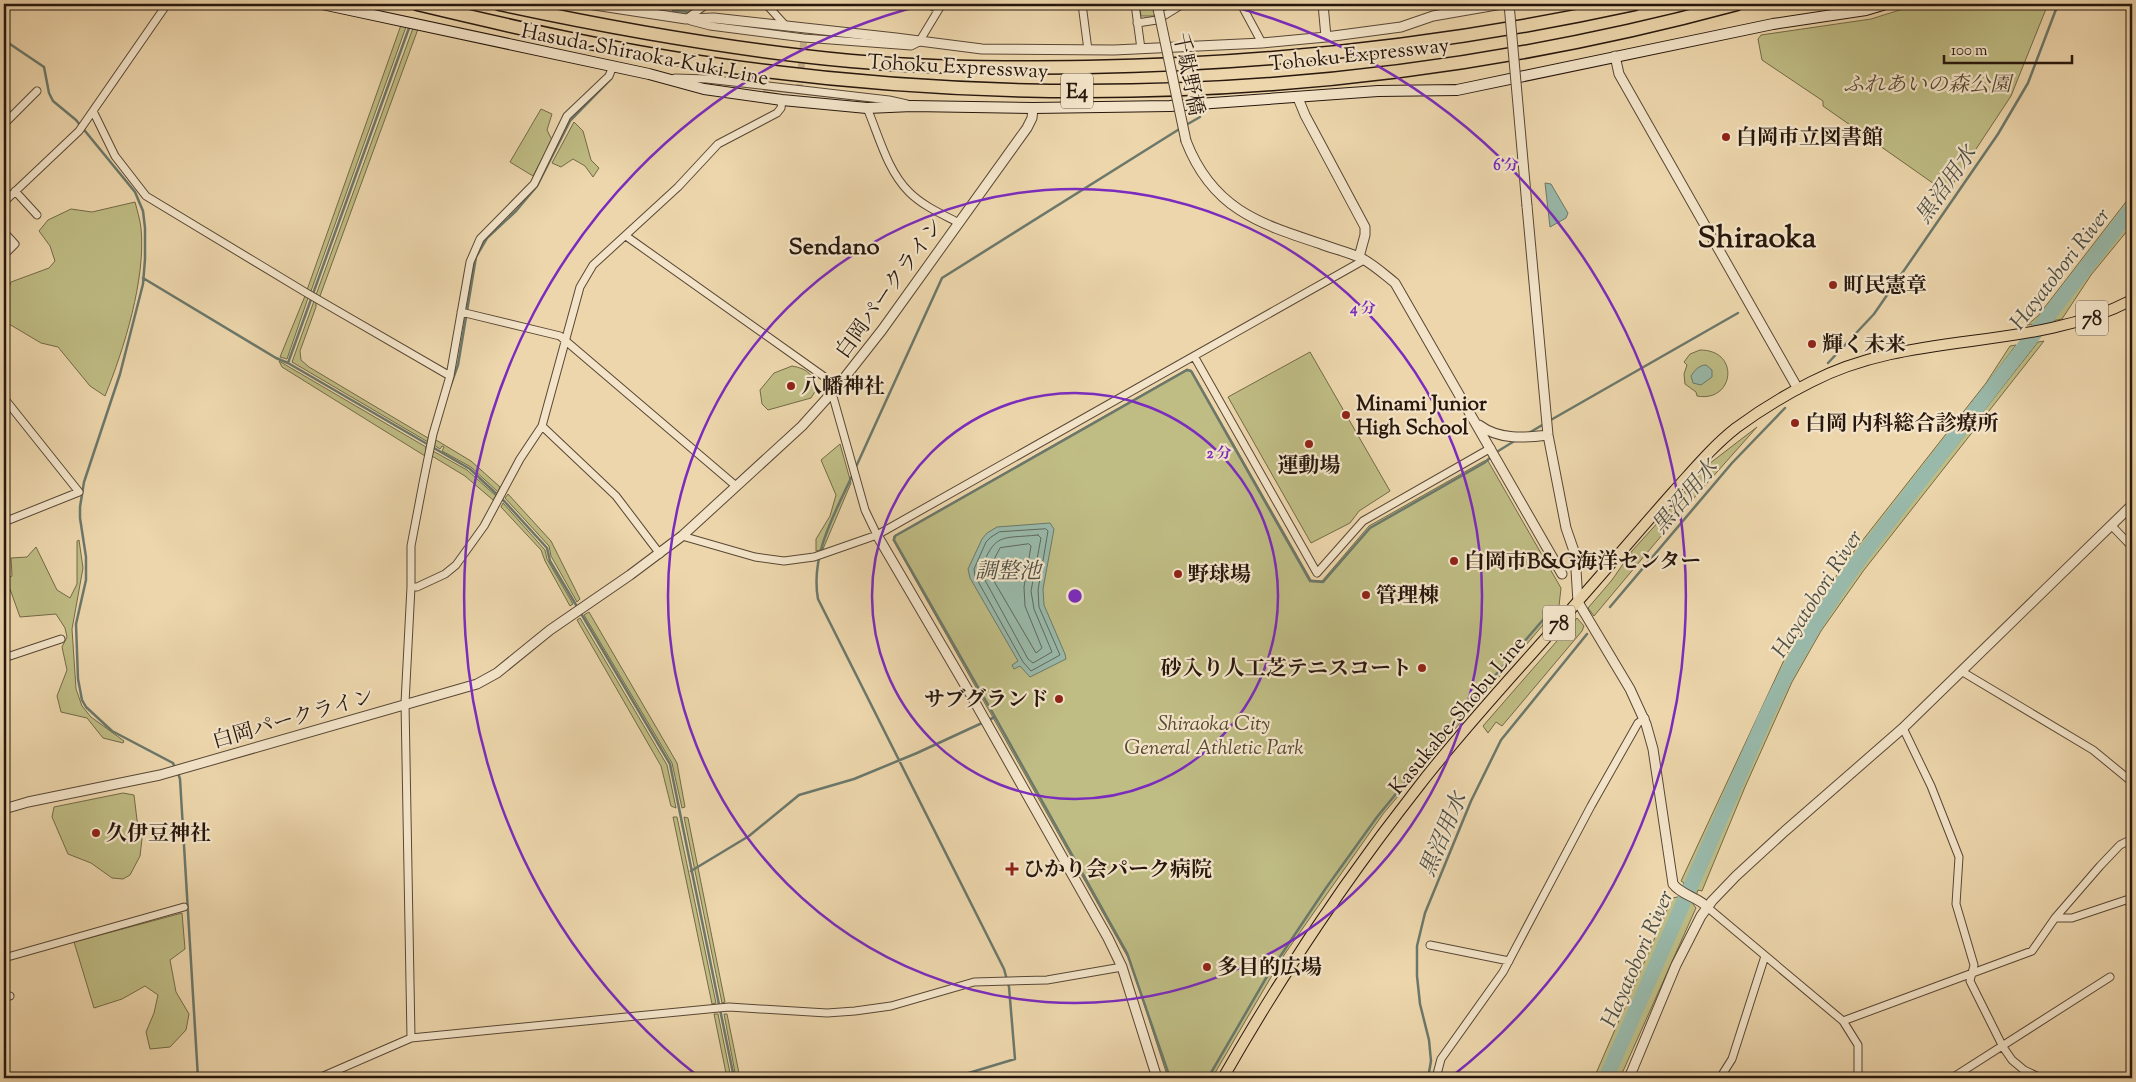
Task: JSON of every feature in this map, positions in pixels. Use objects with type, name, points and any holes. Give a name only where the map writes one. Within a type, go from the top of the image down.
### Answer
[{"type":"highway","name":"Tohoku Expressway","points":[[417,4],[555,37],[758,70],[852,80],[978,88],[1125,92],[1190,90],[1320,81],[1439,66],[1618,34],[1737,4]]},
{"type":"highway","name":"Tohoku Expressway","points":[[499,4],[663,36],[772,52],[852,61],[929,66],[1032,68],[1217,63],[1379,49],[1533,26],[1635,4]]},
{"type":"main road","name":"Hasuda-Shiraoka-Kuki Line","points":[[322,4],[667,78],[704,89],[782,100],[867,108],[912,106],[1033,108],[1170,106],[1378,92],[1457,90],[1773,24],[1886,4]]},
{"type":"main road","name":"Kasukabe-Shobu Line","points":[[1223,1078],[1310,934],[1373,846],[1433,769],[1707,454],[1736,428],[1798,389],[1822,377],[1887,355],[1913,349],[2050,330],[2100,315],[2132,300]]},
{"type":"street","points":[[4,202],[79,130],[167,4]]},
{"type":"street","points":[[588,4],[686,19],[710,26],[804,38],[911,46],[919,42],[940,6],[926,4]]},
{"type":"street","points":[[686,19],[707,4]]},
{"type":"street","points":[[766,4],[785,25]]},
{"type":"street","points":[[1082,4],[1088,50]]},
{"type":"street","points":[[1135,4],[1141,49]]},
{"type":"street","points":[[1137,23],[1157,20],[1183,4]]},
{"type":"street","points":[[1241,4],[1262,43]]},
{"type":"street","points":[[1323,4],[1326,37]]},
{"type":"street","points":[[686,19],[714,18],[785,25],[982,49],[1088,50],[1262,43],[1326,37],[1401,27],[1433,16],[1502,4]]},
{"type":"street","points":[[1509,4],[1548,435],[1566,528],[1575,554],[1578,602],[1630,689],[1644,718],[1653,749],[1673,884],[1679,890],[1698,899],[1843,1021],[1858,1045],[1858,1078]]},
{"type":"street","name":"千駄野橋","points":[[1158,8],[1186,141],[1197,166],[1213,189],[1236,208],[1276,228],[1361,258],[1395,283],[1562,574]]},
{"type":"street","points":[[1615,56],[1623,82],[1798,389]]},
{"type":"street","points":[[411,1038],[405,704],[411,587],[411,546],[428,454],[450,376],[470,262],[480,239],[534,184],[568,116],[609,76],[613,66]]},
{"type":"street","points":[[667,78],[707,79],[889,100],[912,106]]},
{"type":"street","points":[[4,124],[37,91]]},
{"type":"street","points":[[682,536],[755,557],[784,561],[814,557],[877,535],[1194,356],[1361,258],[1365,226],[1305,115],[1298,98]]},
{"type":"street","points":[[411,587],[417,587],[445,574],[456,566],[484,526],[542,426],[580,286],[593,265],[678,187],[718,144],[777,113],[781,108],[782,100]]},
{"type":"street","points":[[867,108],[887,157],[898,178],[910,192],[926,205],[959,223]]},
{"type":"street","name":"白岡パークライン","points":[[4,809],[28,802],[160,775],[477,684],[497,673],[571,615],[660,554],[802,426],[832,393],[882,330],[1027,128],[1032,118],[1033,108]]},
{"type":"street","points":[[93,111],[115,156],[146,196],[320,301],[450,376]]},
{"type":"street","points":[[15,191],[36,215]]},
{"type":"street","points":[[4,232],[14,244],[4,255]]},
{"type":"street","points":[[626,236],[826,378],[832,393],[865,510],[877,535],[1041,817],[1122,966],[1157,1078]]},
{"type":"street","points":[[461,312],[560,336],[565,339],[736,486]]},
{"type":"street","points":[[1194,356],[1317,573],[1363,521],[1491,448]]},
{"type":"street","points":[[4,398],[79,492],[4,522]]},
{"type":"street","points":[[1477,423],[1492,432],[1508,436],[1531,437],[1548,435]]},
{"type":"street","points":[[542,426],[616,496],[660,554]]},
{"type":"street","points":[[1629,1078],[1676,965],[1707,907],[1736,876],[1778,837],[1903,728],[2132,505]]},
{"type":"street","points":[[2112,526],[2132,548]]},
{"type":"street","points":[[4,658],[62,638]]},
{"type":"street","points":[[1961,671],[2094,750],[2132,782]]},
{"type":"street","points":[[1436,1078],[1442,1059],[1492,990],[1509,961],[1591,806],[1638,723],[1644,718]]},
{"type":"street","points":[[1903,728],[1931,786],[1959,857],[1956,904],[1974,965],[1970,981],[2003,1047],[2012,1060],[2024,1070],[2041,1078]]},
{"type":"street","points":[[1843,1021],[2032,951],[2055,918],[2120,845],[2132,839]]},
{"type":"street","points":[[2055,918],[2072,918],[2132,898]]},
{"type":"street","points":[[4,958],[184,908]]},
{"type":"street","points":[[1430,945],[1509,961]]},
{"type":"street","points":[[1720,1078],[1732,1059],[1764,956]]},
{"type":"street","points":[[319,1078],[411,1038],[729,1007],[855,1012],[891,1006],[974,982],[1047,980],[1122,966]]},
{"type":"street","points":[[1952,1078],[2110,977]]},
{"type":"green space","points":[[1139,4],[1153,4],[1156,16],[1141,16]]},
{"type":"green space","name":"ふれあいの森公園","points":[[1919,4],[2048,4],[2011,96],[1947,193],[1823,106],[1823,101],[1762,60],[1758,39],[1761,35],[1871,19]]},
{"type":"green space","points":[[401,25],[406,27],[311,291],[307,290]]},
{"type":"green space","points":[[413,28],[418,29],[320,296],[316,295]]},
{"type":"green space","points":[[541,109],[552,114],[547,130],[552,140],[533,176],[510,162]]},
{"type":"green space","points":[[574,122],[583,131],[591,160],[599,168],[593,177],[585,166],[573,159],[561,167],[552,163]]},
{"type":"green space","points":[[2132,194],[2132,202],[2035,324],[2027,325],[2038,316]]},
{"type":"green space","points":[[135,202],[141,225],[142,248],[137,291],[126,336],[105,396],[90,386],[58,347],[41,343],[4,321],[4,300],[11,282],[49,268],[55,261],[50,246],[39,231],[48,220],[71,209],[92,212]]},
{"type":"green space","points":[[2132,217],[2132,225],[2091,275],[2062,319],[2051,321]]},
{"type":"green space","points":[[305,296],[308,298],[287,359],[280,357]]},
{"type":"green space","points":[[314,301],[316,307],[300,351],[301,360],[309,367],[428,438],[428,442],[292,362]]},
{"type":"green space","points":[[2044,341],[1864,570],[1821,631],[1792,682],[1745,787],[1702,891],[1698,890],[1693,904],[1696,908],[1620,1078],[1613,1078],[1770,719],[1804,650],[1856,573],[2038,342]]},
{"type":"green space","points":[[2016,345],[1831,590],[1792,651],[1740,763],[1601,1078],[1594,1078],[1672,898],[1678,897],[1684,883],[1681,881],[1792,643],[1844,564],[1986,383],[2010,346]]},
{"type":"green space","points":[[1700,350],[1713,352],[1722,358],[1727,366],[1728,376],[1725,385],[1719,392],[1709,396],[1697,396],[1696,392],[1685,384],[1684,374],[1687,365],[1684,362],[1690,354]]},
{"type":"green space","name":"運動場","points":[[1310,352],[1390,491],[1359,511],[1350,523],[1311,543],[1228,397]]},
{"type":"green space","points":[[279,361],[426,447],[425,456],[282,367]]},
{"type":"green space","points":[[792,366],[809,373],[816,390],[811,398],[768,410],[762,404],[760,390],[774,373]]},
{"type":"green space","name":"Shiraoka City General Athletic Park","points":[[1187,369],[1192,371],[1311,580],[1322,581],[1369,526],[1484,461],[1488,461],[1561,588],[1559,606],[1383,814],[1284,955],[1212,1078],[1168,1078],[1130,961],[893,540],[894,536]]},
{"type":"green space","points":[[1757,427],[1693,499],[1684,492],[1709,464]]},
{"type":"green space","points":[[436,440],[471,461],[500,487],[498,492],[471,467],[442,451],[444,447],[442,446],[440,449],[434,445]]},
{"type":"green space","points":[[840,444],[851,483],[823,549],[816,551],[816,539],[830,516],[836,495],[821,460]]},
{"type":"green space","points":[[433,451],[467,470],[496,496],[493,500],[465,476],[432,456]]},
{"type":"green space","points":[[508,494],[551,541],[580,599],[577,602],[551,556],[549,546],[505,498]]},
{"type":"green space","points":[[1680,498],[1688,504],[1594,616],[1588,608],[1612,580],[1632,551]]},
{"type":"green space","points":[[503,503],[545,550],[547,559],[573,604],[570,606],[545,561],[541,550],[501,507]]},
{"type":"green space","points":[[79,540],[83,568],[72,629],[76,689],[82,706],[91,717],[124,741],[123,743],[103,738],[87,718],[61,712],[57,696],[67,670],[62,647],[67,637],[65,628],[56,614],[20,617],[10,589],[4,589],[4,579],[12,576],[11,558],[27,557],[36,547],[57,590],[70,598],[77,584],[77,541]]},
{"type":"green space","points":[[589,612],[677,763],[685,807],[682,808],[672,763],[584,615]]},
{"type":"green space","points":[[580,618],[667,765],[676,808],[671,806],[661,766],[577,620]]},
{"type":"green space","points":[[1577,618],[1584,626],[1582,631],[1502,726],[1496,722],[1488,733],[1483,726]]},
{"type":"green space","points":[[123,793],[134,795],[137,820],[142,839],[140,856],[130,875],[123,879],[112,878],[91,863],[68,854],[52,817],[54,807]]},
{"type":"green space","points":[[673,817],[677,817],[716,1003],[712,1004]]},
{"type":"green space","points":[[684,817],[688,818],[725,1002],[722,1003]]},
{"type":"green space","points":[[182,913],[185,949],[170,960],[176,992],[189,1014],[186,1030],[170,1047],[150,1049],[146,1032],[154,1013],[158,995],[145,986],[122,999],[94,1008],[74,942]]},
{"type":"green space","points":[[714,1014],[718,1014],[731,1078],[727,1078]]},
{"type":"green space","points":[[724,1014],[727,1014],[740,1078],[736,1078]]},
{"type":"water","points":[[1545,183],[1551,184],[1568,213],[1566,218],[1550,227]]},
{"type":"water","points":[[1706,365],[1712,370],[1712,377],[1701,385],[1693,383],[1692,374],[1699,367]]},
{"type":"water","name":"調整池","points":[[1050,523],[1054,529],[1043,589],[1044,605],[1066,659],[1030,677],[1020,666],[1014,669],[1012,665],[1018,661],[970,578],[968,569],[982,539],[987,533],[997,527]]},
{"type":"waterway","points":[[701,11],[715,4]]},
{"type":"waterway","name":"黒沼用水","points":[[1828,363],[1874,314],[1998,134],[2028,83],[2058,4]]},
{"type":"waterway","points":[[673,11],[693,12]]},
{"type":"waterway","points":[[409,28],[288,363],[470,469],[505,502],[547,548],[550,561],[670,764],[734,1078]]},
{"type":"waterway","points":[[4,40],[44,67],[49,93],[53,101],[76,120],[135,192],[143,211],[145,228],[143,284],[120,374],[84,482],[80,507],[86,557],[86,580],[76,624],[78,679],[82,700],[86,707],[112,731],[173,763],[175,768]]},
{"type":"waterway","points":[[450,387],[458,365],[476,257],[487,238],[516,211],[537,186],[570,121],[611,79]]},
{"type":"waterway","points":[[1186,125],[1200,117]]},
{"type":"waterway","points":[[855,469],[942,278],[1181,128]]},
{"type":"waterway","name":"Hayatobori River","points":[[1606,1078],[1765,718],[1809,634],[1862,556],[2132,208]]},
{"type":"waterway","points":[[143,278],[276,358],[288,363]]},
{"type":"waterway","points":[[1549,421],[1738,313]]},
{"type":"waterway","points":[[691,871],[749,836],[799,795],[854,779],[917,753],[995,717],[894,540],[895,536],[1187,370],[1191,371],[1310,581],[1323,582],[1370,528],[1484,463],[1491,457]]},
{"type":"waterway","name":"黒沼用水","points":[[1610,607],[1732,463],[1785,408]]},
{"type":"waterway","points":[[1527,434],[1544,424]]},
{"type":"waterway","points":[[1495,453],[1516,440]]},
{"type":"waterway","points":[[853,474],[832,519],[821,550],[816,583],[818,599],[1004,969],[1009,987],[1015,1059],[952,1078]]},
{"type":"waterway","points":[[1208,1078],[1269,973],[1326,888],[1377,817],[1554,607]]},
{"type":"waterway","name":"黒沼用水","points":[[1428,1078],[1431,1061],[1429,1040],[1420,1004],[1417,976],[1417,946],[1425,913],[1471,801],[1501,740],[1587,634]]},
{"type":"waterway","points":[[995,717],[1127,953],[1170,1078]]},
{"type":"waterway","points":[[178,773],[180,779],[198,1078]]},
{"type":"tunnel","points":[[799,91],[804,38]]},
{"type":"place","name":"白岡市立図書館","points":[[1726,137]]},
{"type":"place","name":"町民憲章","points":[[1833,285]]},
{"type":"place","name":"輝く未来","points":[[1812,344]]},
{"type":"place","name":"八幡神社","points":[[791,386]]},
{"type":"place","name":"Minami Junior High School","points":[[1346,415]]},
{"type":"place","name":"白岡 内科総合診療所","points":[[1795,423]]},
{"type":"place","name":"運動場","points":[[1309,444]]},
{"type":"place","name":"白岡市B&G海洋センター","points":[[1454,561]]},
{"type":"place","name":"野球場","points":[[1178,574]]},
{"type":"place","name":"管理棟","points":[[1366,595]]},
{"type":"place","name":"砂入り人工芝テニスコート","points":[[1422,668]]},
{"type":"place","name":"サブグランド","points":[[1059,699]]},
{"type":"place","name":"久伊豆神社","points":[[96,833]]},
{"type":"place","name":"ひかり会パーク病院","points":[[1012,869]]},
{"type":"place","name":"多目的広場","points":[[1207,967]]},
{"type":"district","name":"Shiraoka","points":[[1757,236]]},
{"type":"district","name":"Sendano","points":[[834,246]]}]
